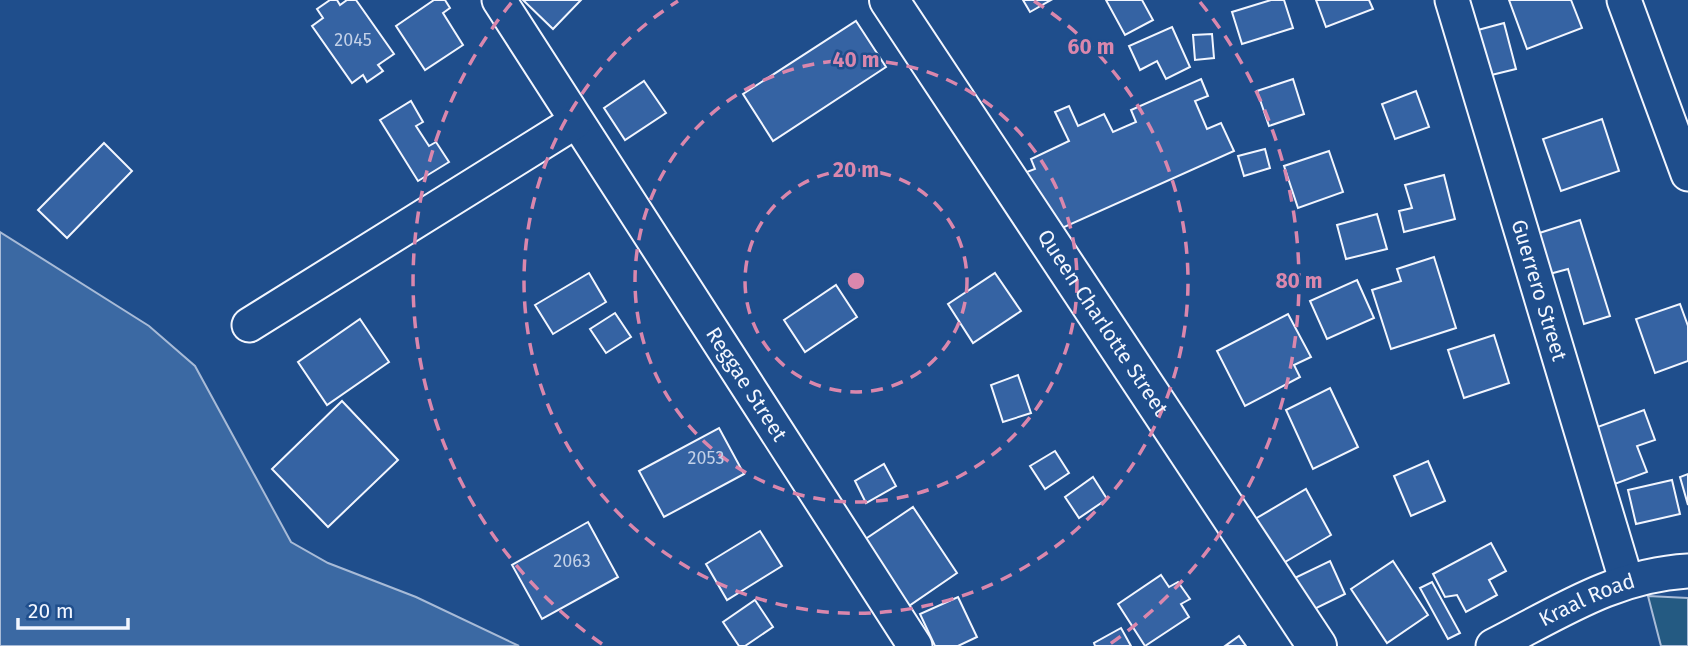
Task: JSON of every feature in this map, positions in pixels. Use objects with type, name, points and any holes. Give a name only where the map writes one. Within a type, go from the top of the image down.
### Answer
[{"type":"main road","name":"Queen Charlotte Street","points":[[889,0],[1317,646]]},
{"type":"street","name":"Reggae Street","points":[[499,0],[575,122],[915,646]]},
{"type":"street","name":"Guerrero Street","points":[[1452,0],[1626,580]]},
{"type":"street","points":[[1624,0],[1688,174]]},
{"type":"street","points":[[249,325],[575,122]]},
{"type":"street","name":"Kraal Road","points":[[1493,646],[1626,580],[1661,572],[1688,571]]},
{"type":"shaded area","points":[[0,232],[149,326],[195,366],[291,542],[328,563],[416,597],[519,646],[0,646]]},
{"type":"shaded area","points":[[1648,596],[1688,598],[1688,646],[1661,646]]},
{"type":"building","points":[[330,0],[337,0],[340,5],[347,0],[356,0],[394,54],[378,65],[383,71],[367,82],[363,75],[352,83],[312,26],[323,18],[317,9]]},
{"type":"building","points":[[434,0],[445,0],[450,8],[443,13],[463,45],[425,70],[396,26]]},
{"type":"building","points":[[523,0],[581,0],[553,29]]},
{"type":"building","points":[[1023,0],[1051,0],[1030,12]]},
{"type":"building","points":[[1106,0],[1142,0],[1153,20],[1125,35]]},
{"type":"building","points":[[1271,0],[1284,0],[1293,28],[1242,44],[1232,12]]},
{"type":"building","points":[[1316,0],[1369,0],[1373,9],[1326,27]]},
{"type":"building","points":[[1509,0],[1571,0],[1582,28],[1527,49]]},
{"type":"building","points":[[856,21],[886,67],[773,141],[743,94]]},
{"type":"building","points":[[1504,23],[1516,69],[1475,79],[1463,34]]},
{"type":"building","points":[[1172,27],[1190,67],[1166,79],[1157,61],[1140,70],[1129,46]]},
{"type":"building","points":[[1212,34],[1214,58],[1195,60],[1193,35]]},
{"type":"building","points":[[1201,79],[1208,96],[1195,101],[1207,129],[1221,123],[1234,151],[1051,233],[1024,173],[1035,169],[1031,159],[1069,141],[1055,112],[1069,106],[1078,126],[1104,114],[1113,132],[1136,122],[1131,110]]},
{"type":"building","points":[[1293,79],[1304,114],[1269,126],[1257,91]]},
{"type":"building","points":[[644,81],[666,113],[625,140],[604,108]]},
{"type":"building","points":[[1416,91],[1429,127],[1395,139],[1382,104]]},
{"type":"building","points":[[411,101],[423,122],[416,126],[429,146],[436,142],[449,162],[418,181],[380,120]]},
{"type":"building","points":[[1602,119],[1619,171],[1561,191],[1543,139]]},
{"type":"building","points":[[104,143],[132,171],[67,238],[38,210]]},
{"type":"building","points":[[1265,149],[1270,168],[1244,176],[1238,156]]},
{"type":"building","points":[[1329,151],[1343,192],[1298,208],[1284,166]]},
{"type":"building","points":[[1444,175],[1455,219],[1404,232],[1399,211],[1412,208],[1405,185]]},
{"type":"building","points":[[1377,214],[1387,249],[1346,259],[1337,225]]},
{"type":"building","points":[[1580,220],[1610,316],[1584,324],[1568,269],[1542,276],[1530,236]]},
{"type":"building","points":[[1434,257],[1456,328],[1391,349],[1372,290],[1401,281],[1397,269]]},
{"type":"building","points":[[589,273],[606,302],[553,334],[535,305]]},
{"type":"building","points":[[995,273],[1021,311],[973,343],[948,304]]},
{"type":"building","points":[[1357,280],[1374,318],[1327,339],[1310,301]]},
{"type":"building","points":[[836,285],[857,317],[805,352],[784,320]]},
{"type":"building","points":[[1680,304],[1688,326],[1688,361],[1655,373],[1636,319]]},
{"type":"building","points":[[615,313],[631,337],[606,353],[590,329]]},
{"type":"building","points":[[1288,314],[1311,357],[1294,365],[1300,377],[1245,406],[1217,351]]},
{"type":"building","points":[[360,319],[389,362],[327,405],[298,362]]},
{"type":"building","points":[[1494,335],[1509,383],[1464,398],[1448,350]]},
{"type":"building","points":[[1018,375],[1031,413],[1003,422],[991,385]]},
{"type":"building","points":[[1330,388],[1358,447],[1313,469],[1286,410]]},
{"type":"building","points":[[342,401],[398,460],[328,527],[272,469]]},
{"type":"building","points":[[1644,410],[1655,440],[1637,446],[1647,472],[1612,485],[1592,429]]},
{"type":"building","points":[[719,428],[744,474],[664,517],[639,471]]},
{"type":"building","points":[[1055,451],[1069,473],[1045,489],[1030,466]]},
{"type":"building","points":[[1428,461],[1445,501],[1411,516],[1394,476]]},
{"type":"building","points":[[884,464],[896,486],[866,503],[855,481]]},
{"type":"building","points":[[1688,474],[1688,505],[1680,477]]},
{"type":"building","points":[[1093,477],[1107,499],[1079,518],[1065,497]]},
{"type":"building","points":[[1672,480],[1680,514],[1636,524],[1628,490]]},
{"type":"building","points":[[1306,489],[1331,535],[1268,572],[1243,526]]},
{"type":"building","points":[[913,507],[957,573],[903,610],[858,544]]},
{"type":"building","points":[[588,522],[618,577],[542,619],[512,565]]},
{"type":"building","points":[[760,531],[782,566],[727,600],[706,564]]},
{"type":"building","points":[[1491,543],[1506,571],[1489,580],[1497,595],[1466,612],[1457,595],[1445,597],[1433,574]]},
{"type":"building","points":[[1330,561],[1345,594],[1294,619],[1278,586]]},
{"type":"building","points":[[1393,561],[1428,615],[1387,643],[1351,589]]},
{"type":"building","points":[[1161,575],[1169,587],[1178,582],[1190,599],[1181,604],[1189,617],[1145,646],[1118,604]]},
{"type":"building","points":[[1432,582],[1460,633],[1448,639],[1420,588]]},
{"type":"building","points":[[958,597],[977,637],[958,646],[935,646],[920,614]]},
{"type":"building","points":[[755,600],[773,627],[745,646],[739,646],[723,622]]},
{"type":"building","points":[[1121,628],[1131,646],[1095,646],[1094,643]]},
{"type":"building","points":[[1239,636],[1246,646],[1225,646]]}]
